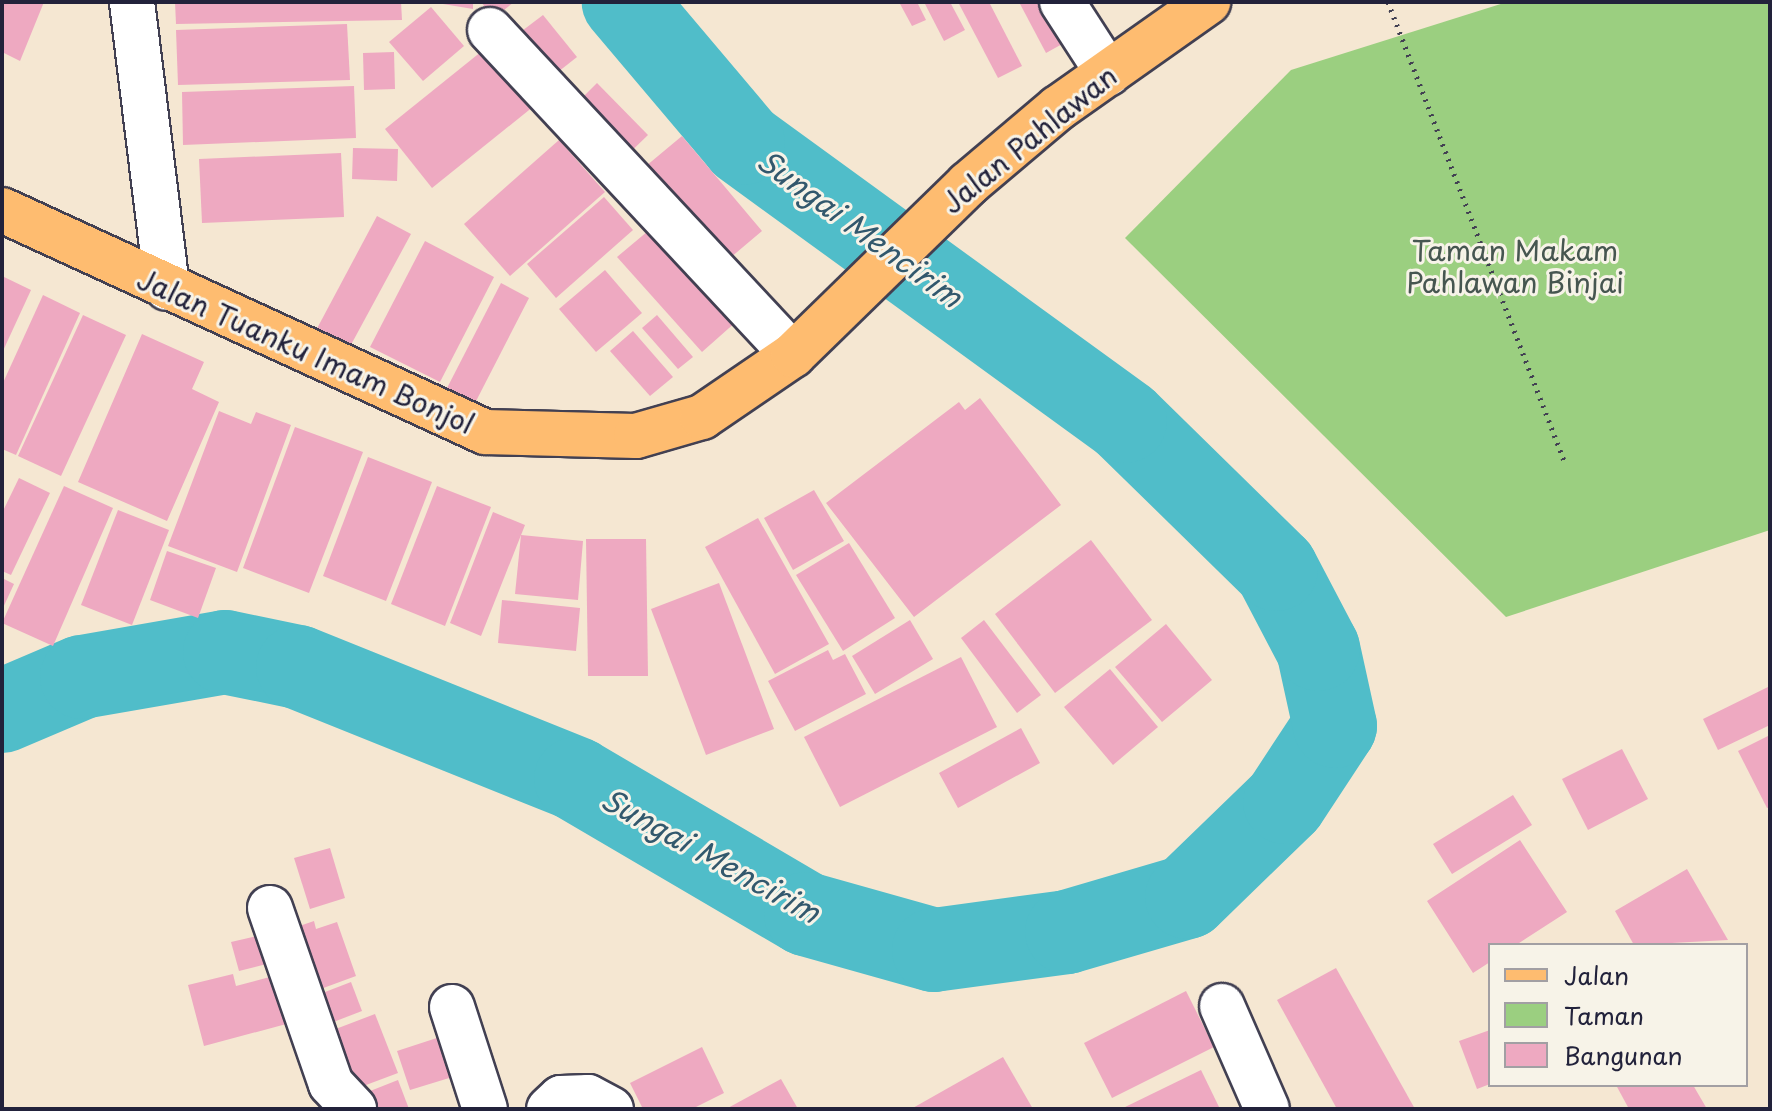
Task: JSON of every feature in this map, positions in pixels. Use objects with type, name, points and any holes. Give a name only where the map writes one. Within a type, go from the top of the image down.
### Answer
[{"type":"main road","name":"Jalan Pahlawan","points":[[860,286],[968,184],[1108,73],[1208,2]]},
{"type":"main road","name":"Jalan Tuanku Imam Bonjol","points":[[2,210],[485,432],[636,436],[702,417],[793,355],[860,286]]},
{"type":"street","points":[[132,2],[167,288]]},
{"type":"street","points":[[1062,2],[1108,73]]},
{"type":"street","points":[[490,30],[793,355]]},
{"type":"street","points":[[270,908],[331,1084],[354,1109]]},
{"type":"street","points":[[1222,1006],[1267,1109]]},
{"type":"street","points":[[452,1007],[485,1109]]},
{"type":"street","points":[[549,1109],[561,1098],[588,1097],[611,1109]]},
{"type":"path","points":[[1388,2],[1565,463]]},
{"type":"green space","name":"Taman Makam Pahlawan Binjai","points":[[1507,2],[1770,2],[1770,530],[1506,617],[1125,238],[1291,70]]},
{"type":"building","points":[[2,2],[44,2],[20,61],[2,52]]},
{"type":"building","points":[[175,2],[401,2],[402,20],[176,24]]},
{"type":"building","points":[[431,2],[473,2],[473,9]]},
{"type":"building","points":[[481,2],[514,2],[494,18]]},
{"type":"building","points":[[899,2],[917,2],[926,20],[912,26]]},
{"type":"building","points":[[924,2],[950,2],[965,30],[944,41]]},
{"type":"building","points":[[958,2],[989,2],[1022,66],[998,78]]},
{"type":"building","points":[[1019,2],[1055,2],[1073,38],[1046,53]]},
{"type":"building","points":[[431,7],[464,46],[423,81],[389,42]]},
{"type":"building","points":[[543,15],[577,57],[544,83],[510,40]]},
{"type":"building","points":[[347,24],[350,80],[178,85],[176,30]]},
{"type":"building","points":[[492,43],[539,102],[432,188],[385,129]]},
{"type":"building","points":[[394,52],[395,89],[364,90],[363,53]]},
{"type":"building","points":[[597,83],[648,135],[619,163],[569,111]]},
{"type":"building","points":[[354,86],[356,138],[183,145],[182,92]]},
{"type":"building","points":[[682,136],[762,231],[730,258],[698,218],[687,227],[640,171]]},
{"type":"building","points":[[559,140],[605,192],[510,276],[464,224]]},
{"type":"building","points":[[353,148],[398,149],[397,181],[352,179]]},
{"type":"building","points":[[341,153],[344,217],[202,223],[199,159]]},
{"type":"building","points":[[604,197],[633,230],[556,298],[527,264]]},
{"type":"building","points":[[377,216],[411,234],[346,354],[313,336]]},
{"type":"building","points":[[654,226],[737,321],[702,352],[617,257]]},
{"type":"building","points":[[425,241],[494,277],[440,382],[370,347]]},
{"type":"building","points":[[605,270],[642,313],[596,352],[559,309]]},
{"type":"building","points":[[2,276],[31,290],[2,353]]},
{"type":"building","points":[[501,283],[529,298],[474,405],[446,390]]},
{"type":"building","points":[[43,295],[80,313],[16,455],[2,449],[2,385]]},
{"type":"building","points":[[83,315],[126,335],[61,476],[18,456]]},
{"type":"building","points":[[657,315],[693,357],[678,369],[642,328]]},
{"type":"building","points":[[633,331],[673,377],[650,396],[610,351]]},
{"type":"building","points":[[142,334],[204,362],[192,389],[219,402],[167,521],[78,482]]},
{"type":"building","points":[[980,398],[1061,505],[914,617],[826,503],[959,402],[965,410]]},
{"type":"building","points":[[219,411],[251,424],[256,412],[291,425],[237,572],[168,546]]},
{"type":"building","points":[[295,427],[363,452],[309,593],[243,568]]},
{"type":"building","points":[[368,457],[432,482],[386,601],[323,576]]},
{"type":"building","points":[[19,478],[50,493],[11,575],[2,571],[2,513]]},
{"type":"building","points":[[64,486],[113,508],[53,646],[2,623]]},
{"type":"building","points":[[437,486],[491,507],[445,626],[391,604]]},
{"type":"building","points":[[814,490],[844,541],[793,570],[764,518]]},
{"type":"building","points":[[118,510],[169,530],[132,625],[81,605]]},
{"type":"building","points":[[493,512],[525,525],[481,636],[450,623]]},
{"type":"building","points":[[758,518],[829,644],[775,674],[705,547]]},
{"type":"building","points":[[521,535],[583,541],[578,600],[515,594]]},
{"type":"building","points":[[586,539],[646,539],[648,676],[588,676]]},
{"type":"building","points":[[1091,540],[1152,620],[1055,693],[995,614]]},
{"type":"building","points":[[849,543],[895,618],[843,651],[796,575]]},
{"type":"building","points":[[167,551],[216,568],[198,618],[150,600]]},
{"type":"building","points":[[2,578],[14,584],[2,610]]},
{"type":"building","points":[[719,583],[774,729],[706,755],[651,609]]},
{"type":"building","points":[[502,600],[580,608],[576,651],[498,643]]},
{"type":"building","points":[[910,620],[933,659],[875,694],[852,656]]},
{"type":"building","points":[[984,620],[1041,695],[1017,713],[961,638]]},
{"type":"building","points":[[1166,624],[1212,680],[1162,722],[1115,667]]},
{"type":"building","points":[[828,650],[833,660],[845,654],[866,694],[795,731],[768,681]]},
{"type":"building","points":[[961,657],[997,727],[840,807],[804,737]]},
{"type":"building","points":[[1110,669],[1158,727],[1113,765],[1064,707]]},
{"type":"building","points":[[1770,686],[1770,725],[1718,750],[1703,719]]},
{"type":"building","points":[[1021,728],[1040,763],[958,808],[939,773]]},
{"type":"building","points":[[1770,735],[1770,807],[1767,808],[1738,751]]},
{"type":"building","points":[[1622,749],[1648,799],[1588,830],[1562,779]]},
{"type":"building","points":[[1513,795],[1532,825],[1452,874],[1433,844]]},
{"type":"building","points":[[1520,840],[1567,912],[1519,943],[1488,943],[1488,963],[1473,973],[1427,901]]},
{"type":"building","points":[[330,848],[345,898],[310,909],[294,858]]},
{"type":"building","points":[[1687,869],[1728,940],[1633,943],[1615,911]]},
{"type":"building","points":[[314,921],[316,929],[337,922],[356,976],[307,994],[285,931]]},
{"type":"building","points":[[274,932],[282,960],[239,971],[231,942]]},
{"type":"building","points":[[1336,968],[1415,1109],[1337,1109],[1277,1000]]},
{"type":"building","points":[[233,974],[236,986],[277,975],[290,1023],[204,1046],[188,985]]},
{"type":"building","points":[[351,982],[362,1011],[323,1026],[312,997]]},
{"type":"building","points":[[1186,991],[1214,1047],[1112,1098],[1084,1043]]},
{"type":"building","points":[[375,1014],[398,1073],[342,1094],[320,1035]]},
{"type":"building","points":[[1488,1031],[1488,1085],[1477,1089],[1459,1041]]},
{"type":"building","points":[[446,1035],[459,1075],[410,1090],[397,1051]]},
{"type":"building","points":[[702,1047],[724,1093],[692,1109],[643,1109],[630,1083]]},
{"type":"building","points":[[1003,1057],[1033,1109],[911,1109]]},
{"type":"building","points":[[1201,1070],[1220,1109],[1121,1109]]},
{"type":"building","points":[[781,1079],[798,1109],[726,1109]]},
{"type":"building","points":[[398,1080],[409,1109],[365,1109],[360,1095]]},
{"type":"building","points":[[1617,1087],[1694,1087],[1707,1109],[1629,1109]]},
{"type":"waterway","name":"Sungai Mencirim","points":[[2,711],[82,677],[225,652],[298,667],[576,779],[806,914],[934,950],[1067,932],[1187,897],[1285,802],[1335,726],[1318,649],[1276,569],[1125,421],[743,143],[624,2]]}]
